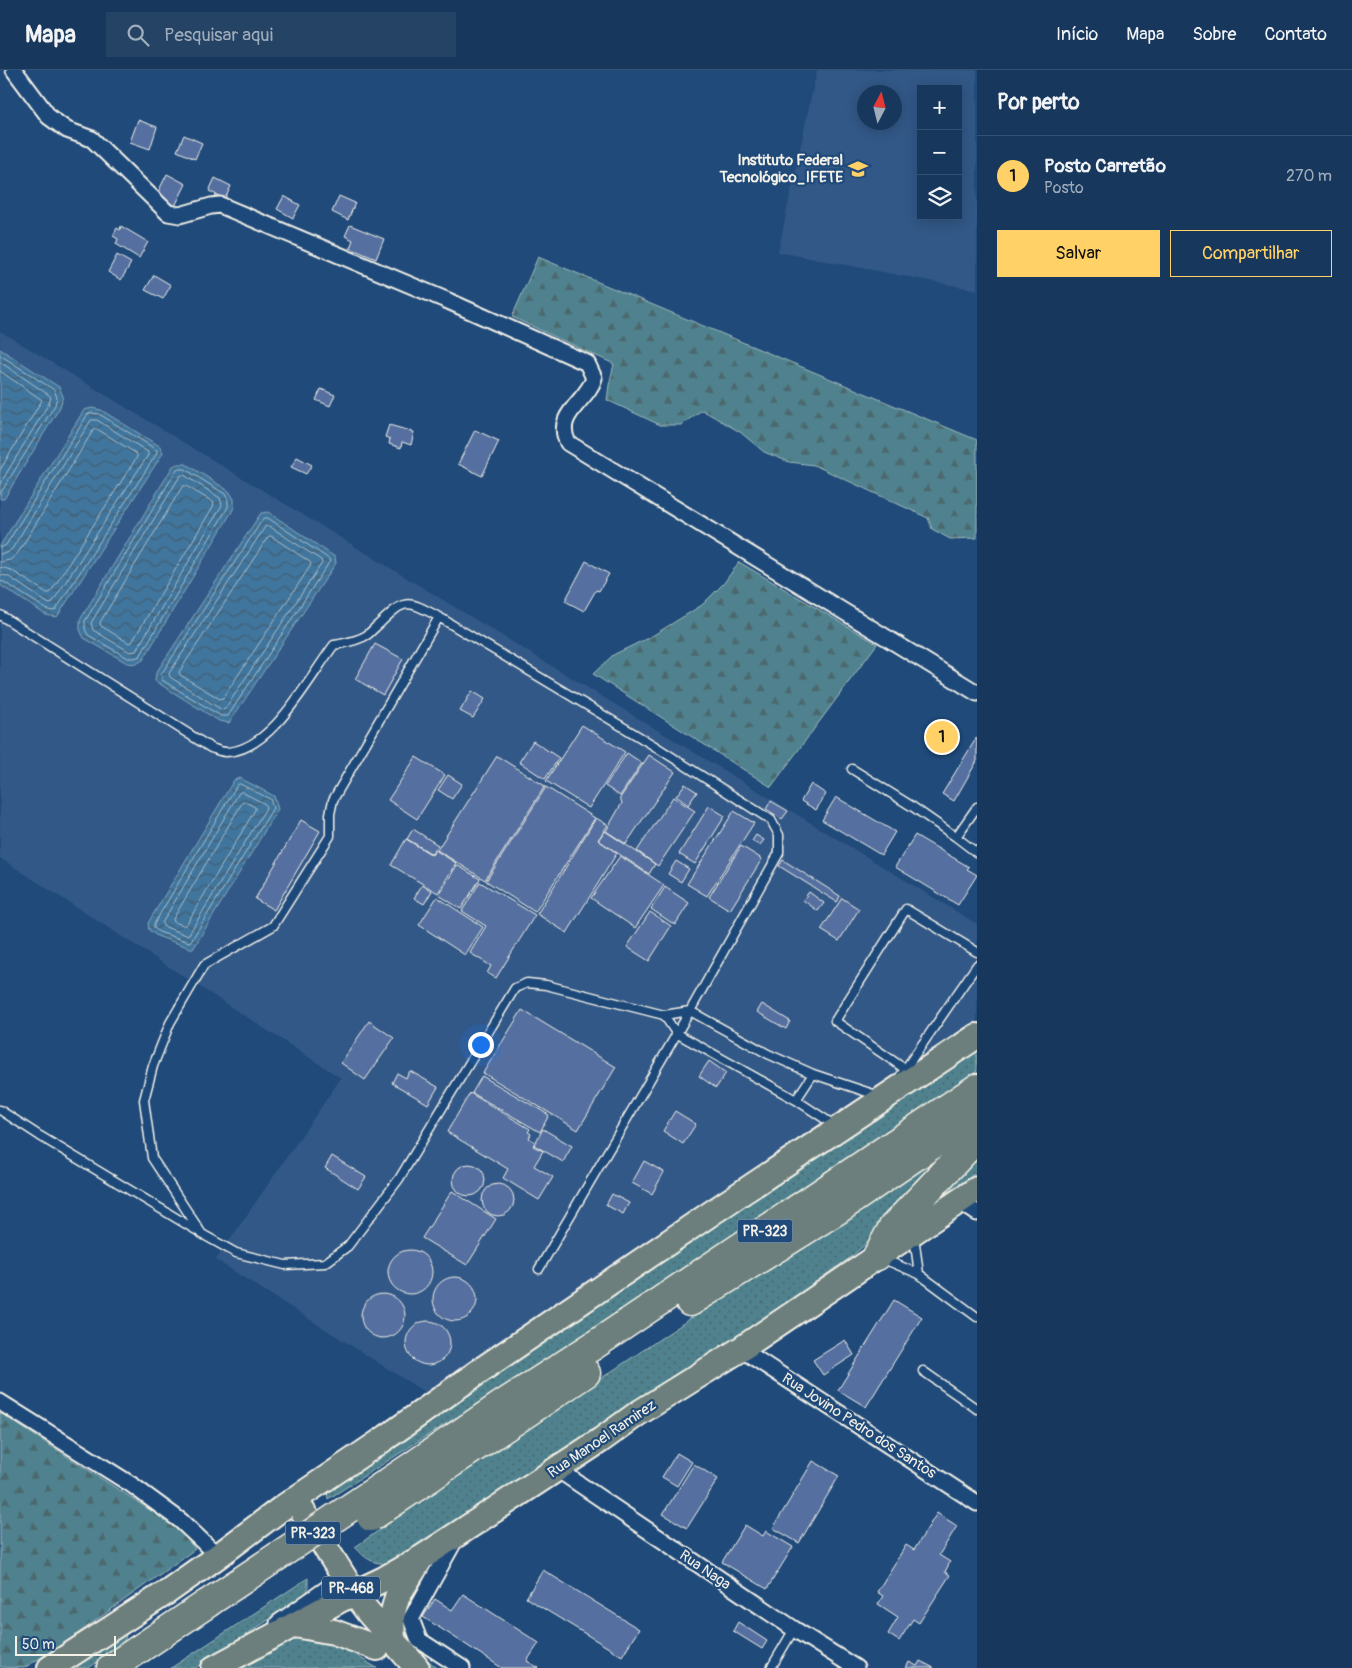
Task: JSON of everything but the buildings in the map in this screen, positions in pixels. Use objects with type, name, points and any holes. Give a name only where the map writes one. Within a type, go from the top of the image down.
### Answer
[{"type":"highway","name":"PR-323","points":[[423,1471],[500,1406],[977,1088]]},
{"type":"highway","name":"PR-323","points":[[111,1668],[215,1609],[423,1471],[839,1209],[977,1114]]},
{"type":"highway","points":[[877,1256],[893,1227],[977,1138]]},
{"type":"highway","name":"PR-323","points":[[145,1668],[215,1609]]},
{"type":"main road","points":[[50,1668],[159,1597],[480,1370],[977,1036]]},
{"type":"main road","name":"Rua Manoel Ramirez","points":[[214,1668],[295,1625],[342,1592],[384,1579],[421,1558],[637,1414],[741,1349],[877,1256],[914,1232],[971,1201]]},
{"type":"main road","name":"PR-468","points":[[288,1504],[342,1592],[368,1612],[399,1668]]},
{"type":"main road","points":[[295,1625],[334,1632],[385,1645],[397,1597],[421,1558]]},
{"type":"main road","name":"PR-468","points":[[385,1645],[417,1668]]},
{"type":"street","points":[[14,70],[49,117],[67,130],[92,139],[168,213],[180,215],[220,205],[446,300],[587,364],[594,378],[592,385],[568,415],[565,436],[568,443],[977,693]]},
{"type":"street","name":"Rua Jovino Pedro dos Santos","points":[[741,1349],[977,1503]]},
{"type":"street","points":[[0,1402],[132,1485],[181,1521],[218,1556]]},
{"type":"street","name":"Rua Naga","points":[[556,1469],[794,1629],[856,1668]]},
{"type":"street","points":[[459,1532],[411,1619],[419,1640],[462,1668]]},
{"type":"street","points":[[214,1668],[342,1592]]},
{"type":"lane","points":[[0,616],[211,748],[225,752],[260,740],[286,714],[334,646],[367,635],[397,607],[408,603],[421,607],[439,617],[653,745],[771,820],[779,835],[779,853],[690,1011],[539,1269]]},
{"type":"lane","points":[[202,1234],[152,1158],[144,1100],[166,1032],[204,965],[273,926],[330,836],[330,814],[333,800],[439,617]]},
{"type":"lane","points":[[852,770],[913,807],[977,853]]},
{"type":"lane","points":[[956,837],[977,807]]},
{"type":"lane","points":[[905,1069],[835,1021],[906,909],[977,952]]},
{"type":"lane","points":[[0,1110],[40,1136],[236,1253],[285,1266],[326,1263],[348,1246],[399,1180],[514,988],[528,983],[546,985],[664,1015],[690,1011],[768,1054],[813,1074],[885,1098],[977,965]]},
{"type":"lane","points":[[664,1015],[676,1033],[796,1100],[828,1121],[834,1131]]},
{"type":"lane","points":[[796,1100],[813,1074]]},
{"type":"lane","points":[[914,1232],[919,1274]]},
{"type":"lane","points":[[877,1256],[919,1274],[977,1317]]},
{"type":"lane","points":[[922,1372],[977,1409]]},
{"type":"lane","points":[[771,1668],[794,1629]]},
{"type":"shaded area","name":"Instituto Federal Tecnológico_IFETE","points":[[817,70],[977,70],[977,290],[778,252]]},
{"type":"shaded area","points":[[0,331],[977,924],[977,1035],[429,1395],[216,1260],[341,1078],[0,858]]},
{"type":"green space","points":[[538,257],[977,440],[977,538],[950,539],[932,529],[928,518],[814,465],[789,462],[764,452],[740,432],[702,410],[681,425],[660,425],[607,400],[614,364],[512,317]]},
{"type":"green space","points":[[739,562],[877,644],[771,787],[593,674],[613,655],[652,636],[702,605],[724,583]]},
{"type":"green space","points":[[977,1050],[977,1071],[616,1316],[464,1415],[455,1418],[328,1499],[327,1492],[334,1484],[644,1272]]},
{"type":"green space","points":[[965,1134],[887,1225],[851,1257],[713,1354],[523,1480],[389,1563],[374,1562],[355,1547],[487,1455]]},
{"type":"green space","points":[[977,1148],[977,1172],[937,1199]]},
{"type":"green space","points":[[0,1413],[178,1528],[195,1549],[66,1642],[24,1668],[0,1667]]},
{"type":"green space","points":[[308,1578],[306,1595],[196,1668],[171,1668]]},
{"type":"green space","points":[[403,1615],[408,1615],[409,1635],[413,1647],[437,1668],[427,1668],[405,1641]]},
{"type":"green space","points":[[124,1633],[126,1634],[125,1639],[122,1643],[89,1668],[71,1668]]},
{"type":"green space","points":[[296,1636],[323,1640],[342,1647],[377,1668],[231,1668]]},
{"type":"water","points":[[0,349],[59,387],[63,396],[60,407],[4,499],[0,499]]},
{"type":"water","points":[[92,408],[101,410],[161,447],[163,453],[57,617],[46,615],[0,585],[0,546],[84,410]]},
{"type":"water","points":[[186,464],[229,491],[234,499],[234,508],[143,660],[136,664],[127,663],[84,638],[80,630],[80,620],[173,466]]},
{"type":"water","points":[[268,512],[335,557],[336,563],[229,723],[219,721],[155,681],[156,673],[261,513]]},
{"type":"water","points":[[240,778],[274,796],[278,809],[193,949],[157,936],[149,930],[148,923],[234,780]]},
{"type":"place","name":"Instituto Federal Tecnológico_IFETE","points":[[858,169]]},
{"type":"place","name":"Posto Carretão","points":[[942,737]]}]
